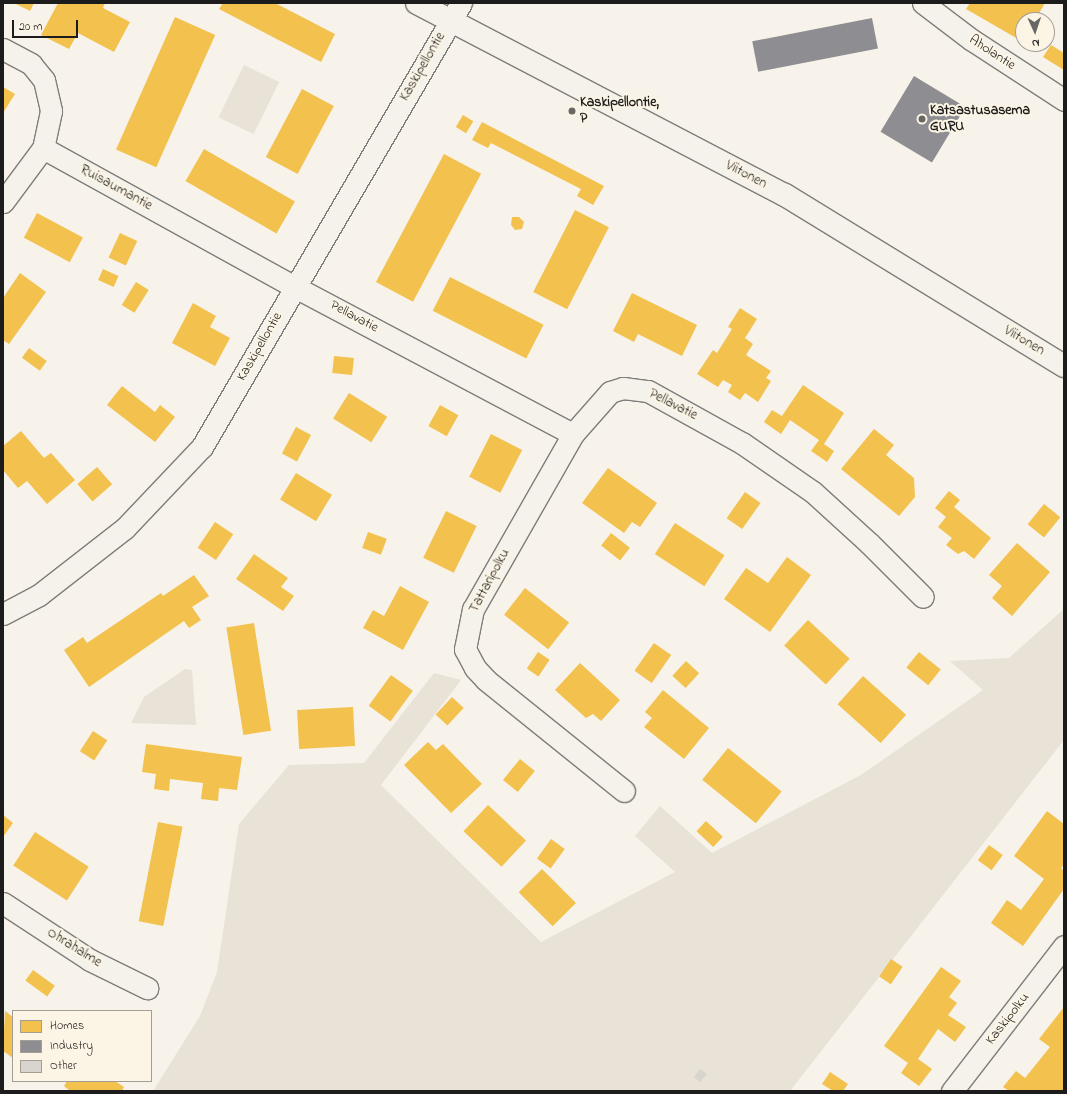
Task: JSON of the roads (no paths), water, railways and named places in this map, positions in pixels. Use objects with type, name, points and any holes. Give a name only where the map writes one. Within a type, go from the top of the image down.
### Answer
[{"type":"main road","name":"Viitonen","points":[[417,3],[456,12],[784,195],[1064,366]]},
{"type":"street","name":"Aholantie","points":[[923,3],[972,40],[1064,100]]},
{"type":"street","name":"Kaskipellontie","points":[[3,614],[39,596],[124,528],[202,447],[456,12]]},
{"type":"street","points":[[3,49],[31,64],[44,80],[52,111],[43,148],[3,202]]},
{"type":"street","name":"Ruisaumantie","points":[[43,148],[295,287]]},
{"type":"street","name":"Pellavatie","points":[[295,287],[573,434],[610,392],[623,388],[648,391],[742,442],[813,492],[869,543],[923,598]]},
{"type":"street","name":"Tattaripolku","points":[[573,434],[473,609],[465,649],[474,668],[486,680],[624,791]]},
{"type":"street","name":"Ohrahalme","points":[[3,903],[90,960],[147,988]]},
{"type":"street","name":"Kaskipolku","points":[[952,1091],[1064,946]]},
{"type":"place","name":"Kaskipellontie, P","points":[[572,111]]},
{"type":"place","name":"Katsastusasema GURU","points":[[922,119]]}]
